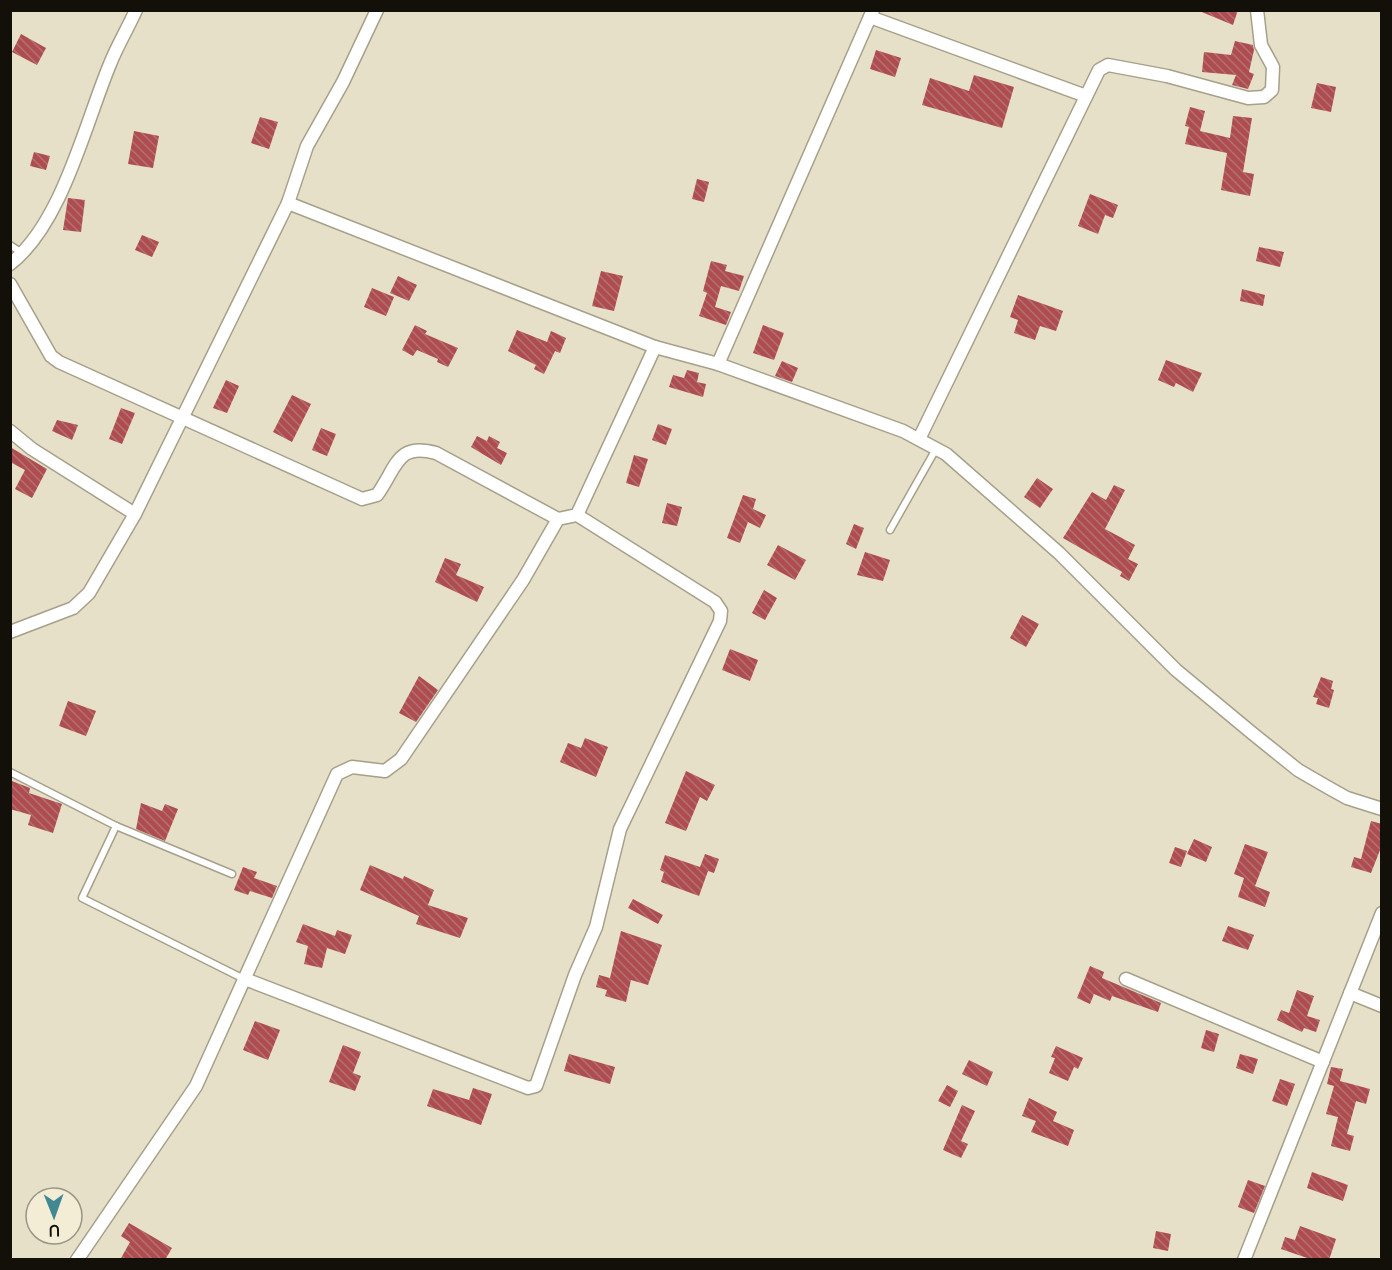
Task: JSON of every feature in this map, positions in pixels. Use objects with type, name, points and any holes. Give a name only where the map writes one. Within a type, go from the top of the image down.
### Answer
[{"type":"street","points":[[10,264],[23,254],[52,213],[111,62],[136,10]]},
{"type":"street","points":[[10,632],[83,601],[135,514],[288,203],[307,146],[343,82],[377,10]]},
{"type":"street","points":[[919,439],[1099,70],[1108,65],[1167,76],[1248,98],[1264,97],[1272,90],[1273,67],[1261,45],[1257,10]]},
{"type":"street","points":[[718,364],[872,14],[1086,96]]},
{"type":"street","points":[[288,203],[655,347],[718,364],[903,431],[936,448],[953,459],[1059,554],[1176,670],[1252,733],[1298,770],[1329,788],[1347,798],[1382,808]]},
{"type":"street","points":[[10,284],[51,357],[182,418],[362,499],[377,495],[401,457],[410,450],[419,448],[436,453],[558,519],[577,515],[715,602],[721,611],[720,621],[620,829],[596,927],[575,975],[536,1086],[528,1088],[245,979]]},
{"type":"street","points":[[577,515],[655,347]]},
{"type":"street","points":[[10,430],[33,449],[135,514]]},
{"type":"street","points":[[77,1260],[186,1104],[337,774],[352,767],[385,771],[401,759],[523,580],[558,519]]},
{"type":"street","points":[[1244,1260],[1382,913]]},
{"type":"street","points":[[1126,979],[1323,1062]]},
{"type":"street","points":[[1350,993],[1382,1005]]},
{"type":"lane","points":[[10,245],[23,254]]},
{"type":"lane","points":[[890,530],[936,448]]},
{"type":"lane","points":[[10,772],[117,826],[232,874]]},
{"type":"lane","points":[[117,826],[82,898],[245,979]]},
{"type":"building","points":[[1197,10],[1238,10],[1233,25]]},
{"type":"building","points":[[21,34],[46,48],[37,65],[12,52]]},
{"type":"building","points":[[1235,41],[1253,45],[1249,72],[1254,74],[1248,89],[1232,85],[1236,75],[1202,72],[1204,52],[1231,55]]},
{"type":"building","points":[[876,50],[901,58],[895,77],[870,69]]},
{"type":"building","points":[[974,75],[1014,87],[1002,128],[922,105],[930,78],[969,91]]},
{"type":"building","points":[[1317,83],[1336,87],[1331,112],[1311,108]]},
{"type":"building","points":[[1190,107],[1205,111],[1200,131],[1230,138],[1233,116],[1252,118],[1243,172],[1254,174],[1250,196],[1221,190],[1227,153],[1185,144],[1189,127],[1185,126]]},
{"type":"building","points":[[260,117],[278,122],[269,149],[251,143]]},
{"type":"building","points":[[134,131],[159,136],[153,168],[128,164]]},
{"type":"building","points":[[34,152],[50,156],[46,170],[30,166]]},
{"type":"building","points":[[697,179],[709,182],[704,202],[692,199]]},
{"type":"building","points":[[1090,194],[1118,205],[1113,218],[1105,215],[1098,234],[1078,226]]},
{"type":"building","points":[[68,198],[85,200],[81,232],[63,230]]},
{"type":"building","points":[[142,235],[159,242],[152,257],[135,250]]},
{"type":"building","points":[[1259,247],[1284,252],[1280,267],[1256,261]]},
{"type":"building","points":[[711,261],[727,265],[725,271],[744,276],[739,291],[721,286],[715,307],[731,312],[726,325],[699,316],[707,293],[703,291]]},
{"type":"building","points":[[601,271],[623,276],[614,311],[592,306]]},
{"type":"building","points":[[398,276],[417,285],[409,301],[390,293]]},
{"type":"building","points":[[372,288],[394,297],[386,316],[364,307]]},
{"type":"building","points":[[1242,289],[1265,295],[1263,306],[1240,301]]},
{"type":"building","points":[[1018,295],[1063,311],[1056,331],[1040,326],[1035,340],[1014,333],[1018,320],[1010,317]]},
{"type":"building","points":[[415,325],[427,331],[425,334],[458,348],[448,367],[437,362],[438,359],[417,350],[413,356],[402,350]]},
{"type":"building","points":[[763,325],[784,333],[774,360],[753,353]]},
{"type":"building","points":[[517,330],[547,342],[551,331],[566,338],[560,353],[555,351],[544,374],[534,369],[536,365],[508,351]]},
{"type":"building","points":[[1166,360],[1202,373],[1193,392],[1176,383],[1174,387],[1158,380]]},
{"type":"building","points":[[782,361],[798,368],[792,382],[775,376]]},
{"type":"building","points":[[687,370],[699,373],[697,382],[706,384],[703,397],[669,387],[673,375],[684,378]]},
{"type":"building","points":[[226,380],[239,386],[227,413],[213,408]]},
{"type":"building","points":[[292,395],[311,404],[292,442],[273,432]]},
{"type":"building","points":[[121,408],[135,413],[122,444],[109,439]]},
{"type":"building","points":[[57,420],[78,425],[72,440],[52,431]]},
{"type":"building","points":[[658,424],[672,429],[666,445],[652,440]]},
{"type":"building","points":[[321,428],[336,434],[327,456],[312,450]]},
{"type":"building","points":[[477,436],[487,441],[489,436],[500,442],[497,448],[507,453],[501,465],[471,447]]},
{"type":"building","points":[[10,447],[47,469],[32,498],[15,489],[25,470],[10,462]]},
{"type":"building","points":[[634,455],[648,459],[639,487],[626,483]]},
{"type":"building","points":[[1037,478],[1053,489],[1040,508],[1024,497]]},
{"type":"building","points":[[1114,485],[1125,490],[1105,529],[1135,545],[1128,559],[1138,564],[1129,581],[1120,576],[1122,572],[1063,538],[1092,492],[1106,500]]},
{"type":"building","points":[[743,495],[756,499],[753,509],[766,515],[760,528],[748,522],[740,543],[727,538]]},
{"type":"building","points":[[667,503],[682,507],[677,526],[662,523]]},
{"type":"building","points":[[854,524],[864,528],[856,549],[846,544]]},
{"type":"building","points":[[778,545],[806,560],[795,580],[767,565]]},
{"type":"building","points":[[865,552],[890,560],[883,581],[857,575]]},
{"type":"building","points":[[445,558],[461,564],[456,575],[484,587],[477,602],[435,582]]},
{"type":"building","points":[[764,590],[777,598],[765,620],[752,613]]},
{"type":"building","points":[[1022,615],[1039,624],[1026,647],[1010,638]]},
{"type":"building","points":[[730,649],[758,660],[750,681],[722,670]]},
{"type":"building","points":[[419,676],[438,690],[416,722],[399,713]]},
{"type":"building","points":[[1321,677],[1333,681],[1331,689],[1334,690],[1329,708],[1316,704],[1318,698],[1313,697]]},
{"type":"building","points":[[68,701],[96,711],[86,736],[59,726]]},
{"type":"building","points":[[585,738],[608,747],[596,777],[560,762],[568,743],[581,748]]},
{"type":"building","points":[[686,771],[715,785],[707,801],[700,797],[686,831],[665,823]]},
{"type":"building","points":[[12,781],[30,788],[29,793],[62,804],[53,833],[28,825],[31,815],[10,809]]},
{"type":"building","points":[[141,803],[162,811],[165,804],[178,809],[165,841],[136,829]]},
{"type":"building","points":[[1371,821],[1382,824],[1382,845],[1371,873],[1351,867],[1354,857],[1361,859]]},
{"type":"building","points":[[1194,839],[1212,847],[1206,862],[1187,854]]},
{"type":"building","points":[[1245,844],[1268,852],[1255,886],[1270,892],[1265,907],[1238,897],[1244,878],[1234,874]]},
{"type":"building","points":[[1175,847],[1187,851],[1181,867],[1169,863]]},
{"type":"building","points":[[705,854],[719,859],[714,873],[708,871],[699,896],[661,882],[664,872],[660,870],[665,855],[700,867]]},
{"type":"building","points":[[370,865],[403,879],[404,876],[434,890],[428,905],[468,918],[460,938],[416,924],[419,916],[360,890]]},
{"type":"building","points":[[243,867],[257,872],[254,878],[277,886],[272,898],[250,891],[248,895],[234,890]]},
{"type":"building","points":[[633,899],[663,915],[658,924],[628,908]]},
{"type":"building","points":[[303,924],[335,936],[337,930],[352,935],[345,954],[327,948],[322,968],[304,964],[308,946],[296,942]]},
{"type":"building","points":[[1228,926],[1254,935],[1248,950],[1222,941]]},
{"type":"building","points":[[621,931],[662,945],[648,985],[631,980],[626,1002],[605,996],[607,990],[596,987],[599,975],[610,978]]},
{"type":"building","points":[[1090,966],[1104,972],[1102,978],[1161,1003],[1158,1012],[1112,996],[1110,1001],[1094,994],[1090,1004],[1077,998]]},
{"type":"building","points":[[1297,990],[1314,996],[1307,1016],[1320,1020],[1316,1032],[1304,1028],[1302,1032],[1277,1020],[1281,1010],[1289,1013]]},
{"type":"building","points":[[255,1021],[280,1030],[268,1060],[243,1050]]},
{"type":"building","points":[[1206,1030],[1219,1034],[1214,1052],[1201,1048]]},
{"type":"building","points":[[343,1045],[361,1052],[353,1073],[361,1076],[355,1091],[329,1082]]},
{"type":"building","points":[[1056,1046],[1083,1058],[1078,1069],[1074,1067],[1068,1081],[1049,1073],[1055,1058],[1051,1057]]},
{"type":"building","points":[[569,1054],[615,1067],[610,1084],[564,1071]]},
{"type":"building","points":[[1240,1054],[1258,1059],[1253,1074],[1236,1068]]},
{"type":"building","points":[[969,1060],[993,1072],[987,1086],[962,1074]]},
{"type":"building","points":[[1331,1067],[1343,1069],[1340,1081],[1370,1089],[1366,1104],[1356,1101],[1347,1134],[1354,1136],[1350,1151],[1331,1146],[1338,1117],[1326,1114],[1334,1086],[1327,1084]]},
{"type":"building","points":[[1280,1079],[1295,1084],[1287,1106],[1272,1101]]},
{"type":"building","points":[[947,1085],[958,1091],[950,1107],[938,1101]]},
{"type":"building","points":[[473,1088],[492,1094],[481,1125],[427,1106],[433,1089],[469,1100]]},
{"type":"building","points":[[1029,1098],[1057,1112],[1053,1121],[1074,1130],[1068,1146],[1031,1132],[1036,1121],[1022,1116]]},
{"type":"building","points":[[962,1105],[975,1111],[961,1141],[968,1144],[961,1158],[943,1150]]},
{"type":"building","points":[[1312,1172],[1348,1185],[1343,1201],[1307,1188]]},
{"type":"building","points":[[1248,1180],[1265,1186],[1254,1213],[1238,1207]]},
{"type":"building","points":[[129,1223],[172,1248],[165,1260],[120,1260],[130,1242],[121,1236]]},
{"type":"building","points":[[1300,1226],[1336,1239],[1329,1260],[1313,1260],[1281,1249],[1285,1237],[1295,1240]]},
{"type":"building","points":[[1156,1231],[1171,1234],[1168,1251],[1153,1248]]}]
